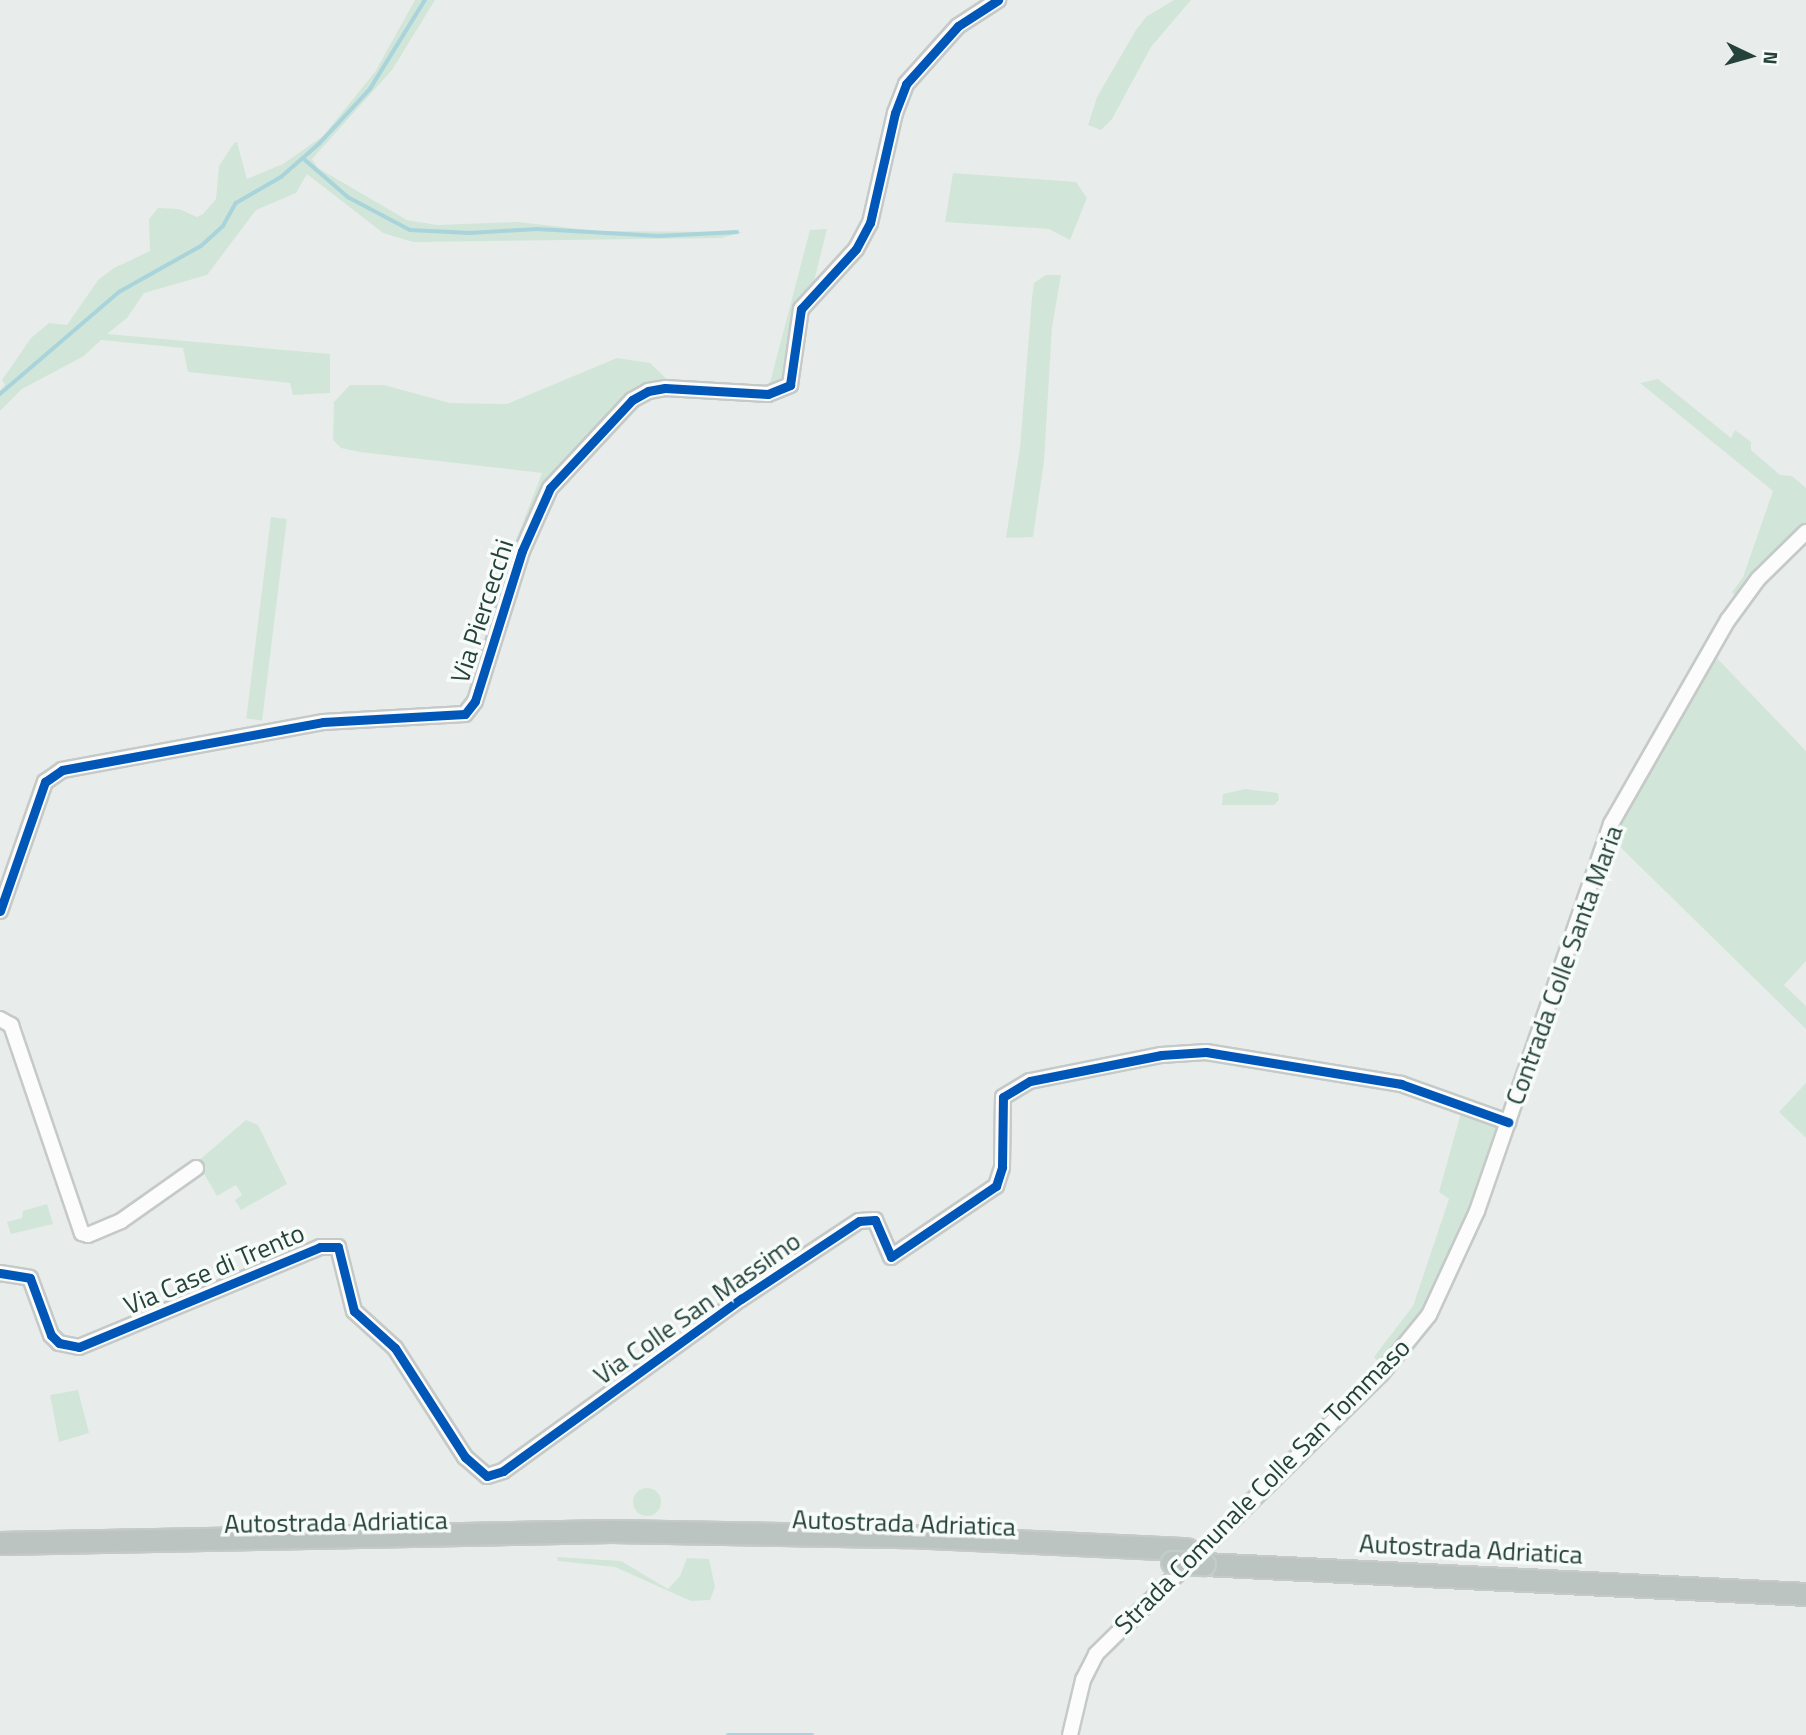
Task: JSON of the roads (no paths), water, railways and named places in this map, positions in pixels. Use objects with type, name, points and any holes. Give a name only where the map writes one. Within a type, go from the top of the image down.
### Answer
[{"type":"highway","name":"Autostrada Adriatica","points":[[0,1544],[624,1531],[894,1536],[1180,1556]]},
{"type":"highway","name":"Autostrada Adriatica","points":[[0,1558],[724,1546],[1180,1556],[1806,1580]]},
{"type":"highway","name":"Autostrada Adriatica","points":[[1208,1557],[1806,1594]]},
{"type":"street","name":"Via Piercecchi","points":[[0,911],[45,782],[62,770],[323,722],[465,714],[475,701],[522,551],[550,488],[632,400],[648,391],[665,388],[745,395],[768,394],[790,385],[801,309],[856,249],[870,223],[895,113],[906,84],[958,26],[998,0]]},
{"type":"street","name":"Contrada Colle Santa Maria","points":[[1508,1122],[1611,824],[1728,620],[1758,579],[1806,532]]},
{"type":"street","points":[[0,1019],[11,1024],[82,1233],[89,1235],[121,1221],[196,1168]]},
{"type":"street","name":"Via Colle San Massimo","points":[[487,1476],[503,1472],[741,1299],[859,1222],[875,1220],[891,1257],[996,1186],[1002,1167],[1003,1097],[1030,1081],[1161,1055],[1206,1052],[1401,1084],[1508,1122]]},
{"type":"street","name":"Strada Comunale Colle San Tommaso","points":[[1070,1735],[1083,1680],[1096,1654],[1381,1374],[1429,1315],[1477,1211],[1508,1122]]},
{"type":"street","name":"Via Case di Trento","points":[[0,1273],[30,1278],[51,1335],[59,1343],[79,1347],[320,1247],[338,1247],[354,1311],[394,1348],[465,1457],[487,1476]]},
{"type":"waterway","points":[[0,394],[119,292],[201,246],[223,226],[236,203],[281,177],[319,144],[370,89],[425,0]]},
{"type":"waterway","points":[[303,158],[348,197],[410,230],[470,233],[537,229],[659,236],[737,232]]},
{"type":"waterway","points":[[728,1735],[812,1735]]}]
